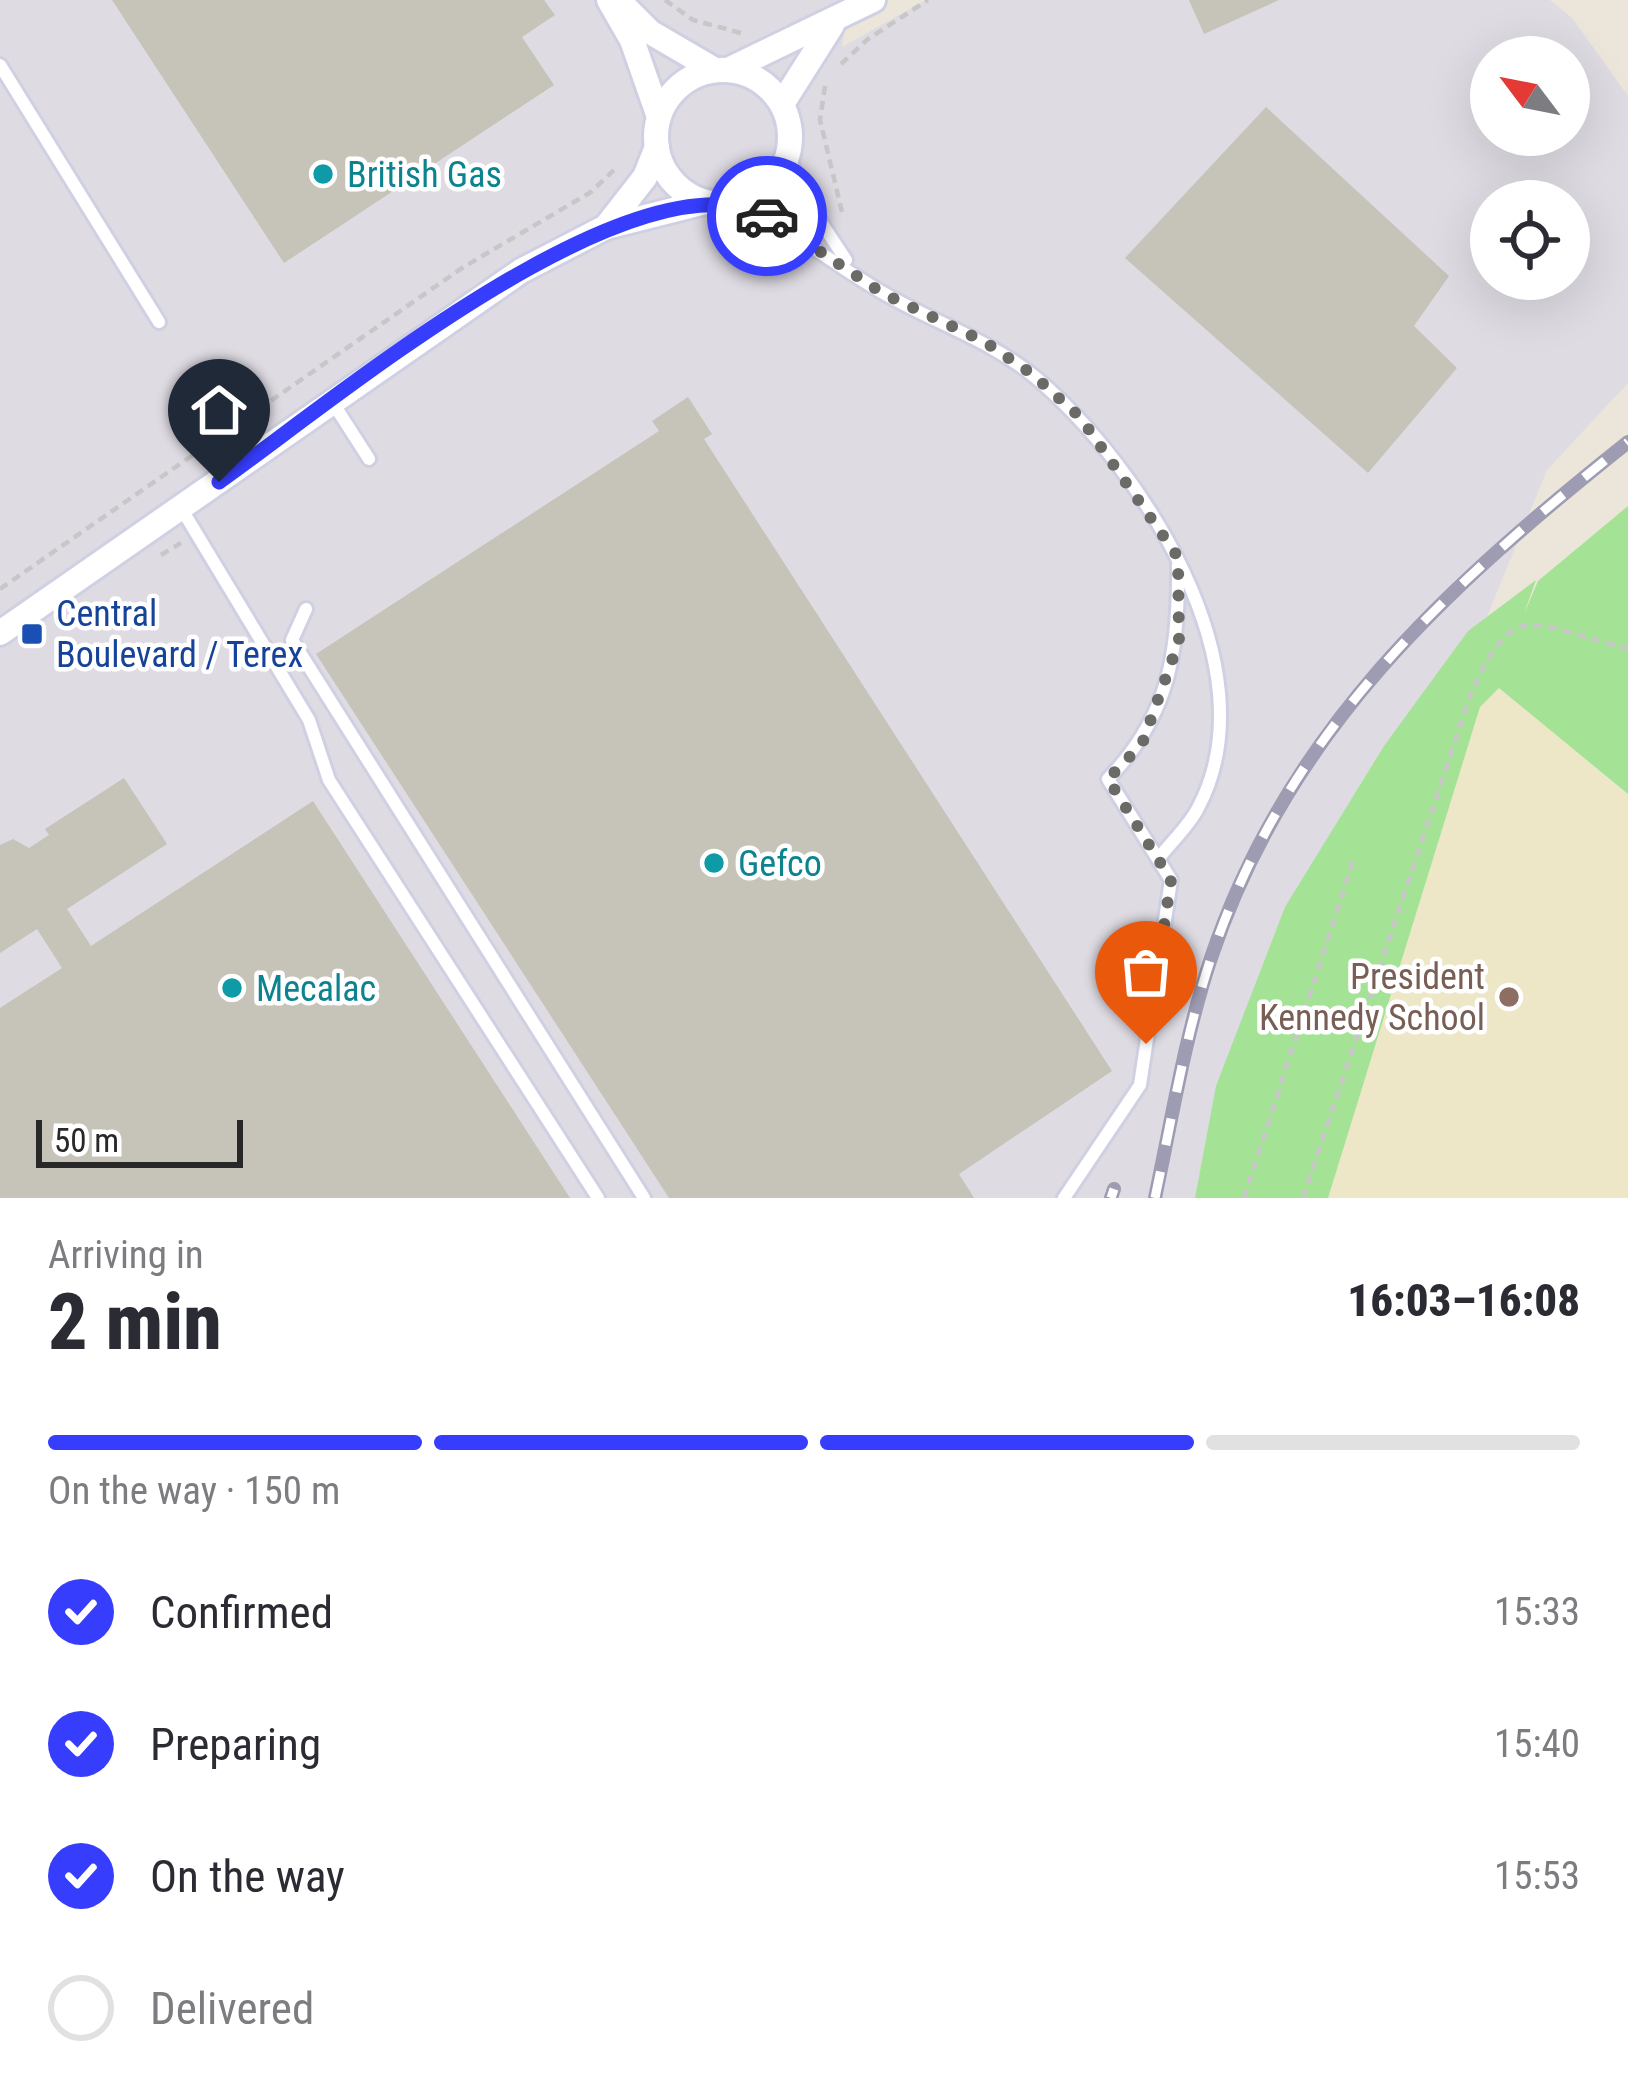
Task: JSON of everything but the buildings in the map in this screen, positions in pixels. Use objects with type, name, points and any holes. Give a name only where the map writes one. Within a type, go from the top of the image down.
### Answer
[{"type":"street","points":[[606,227],[645,176],[657,148],[659,117],[632,40],[609,0]]},
{"type":"street","points":[[0,633],[520,271],[606,227],[705,202],[739,202],[771,184],[788,155],[790,134],[782,104],[764,83],[722,70],[650,32],[619,0]]},
{"type":"street","points":[[659,117],[678,87],[834,23],[873,0]]},
{"type":"street","points":[[782,104],[834,23]]},
{"type":"street","points":[[657,148],[677,185],[705,202]]},
{"type":"lane","points":[[0,65],[159,322]]},
{"type":"lane","points":[[788,155],[838,253],[882,293]]},
{"type":"lane","points":[[739,202],[795,231],[882,293],[985,342],[1080,417],[1178,557],[1213,645],[1218,741],[1198,808],[1159,858]]},
{"type":"lane","points":[[332,402],[369,459]]},
{"type":"lane","points":[[182,508],[309,721],[329,779],[598,1198]]},
{"type":"lane","points":[[1064,1198],[1140,1085],[1171,880],[1108,779],[1142,744],[1179,641],[1178,557]]},
{"type":"lane","points":[[306,609],[292,640],[644,1198]]},
{"type":"path","points":[[665,0],[693,20],[739,34]]},
{"type":"path","points":[[840,65],[868,38],[928,0]]},
{"type":"path","points":[[826,78],[820,120],[843,217],[827,235]]},
{"type":"path","points":[[0,589],[462,268],[591,192],[628,152]]},
{"type":"path","points":[[143,554],[163,556],[195,532]]},
{"type":"path","points":[[1303,1198],[1455,740],[1491,647],[1508,628],[1528,621],[1628,648]]},
{"type":"path","points":[[1244,1198],[1352,861]]},
{"type":"shaded area","points":[[0,0],[849,0],[842,47],[926,0],[1550,0],[1572,18],[1585,36],[1470,36],[1470,156],[1590,156],[1590,43],[1628,96],[1628,383],[1547,470],[1431,753],[1283,1198],[0,1198]]},
{"type":"shaded area","name":"President Kennedy School","points":[[1502,687],[1628,796],[1628,1198],[1328,1198],[1481,704]]},
{"type":"green space","points":[[1628,506],[1628,794],[1499,688],[1480,707],[1328,1198],[1195,1198],[1216,1086],[1285,907],[1384,746],[1468,631],[1536,580],[1524,614],[1538,581]]},
{"type":"railway","points":[[1155,1198],[1186,1047],[1211,958],[1243,877],[1283,802],[1328,733],[1436,609],[1628,442]]},
{"type":"railway","points":[[1111,1198],[1114,1189]]},
{"type":"way so far","points":[[767,216],[882,293],[985,342],[1032,374],[1080,417],[1178,557],[1179,641],[1142,744],[1108,779],[1171,880],[1146,1044]]},
{"type":"place","name":"British Gas","points":[[323,174]]},
{"type":"place","name":"Central Boulevard / Terex","points":[[32,634]]},
{"type":"place","name":"Gefco","points":[[714,863]]},
{"type":"place","name":"Mecalac","points":[[232,988]]},
{"type":"place","name":"President Kennedy School","points":[[1509,997]]},
{"type":"route","points":[[219,482],[520,271],[606,227],[705,202],[739,202],[767,216]]}]
